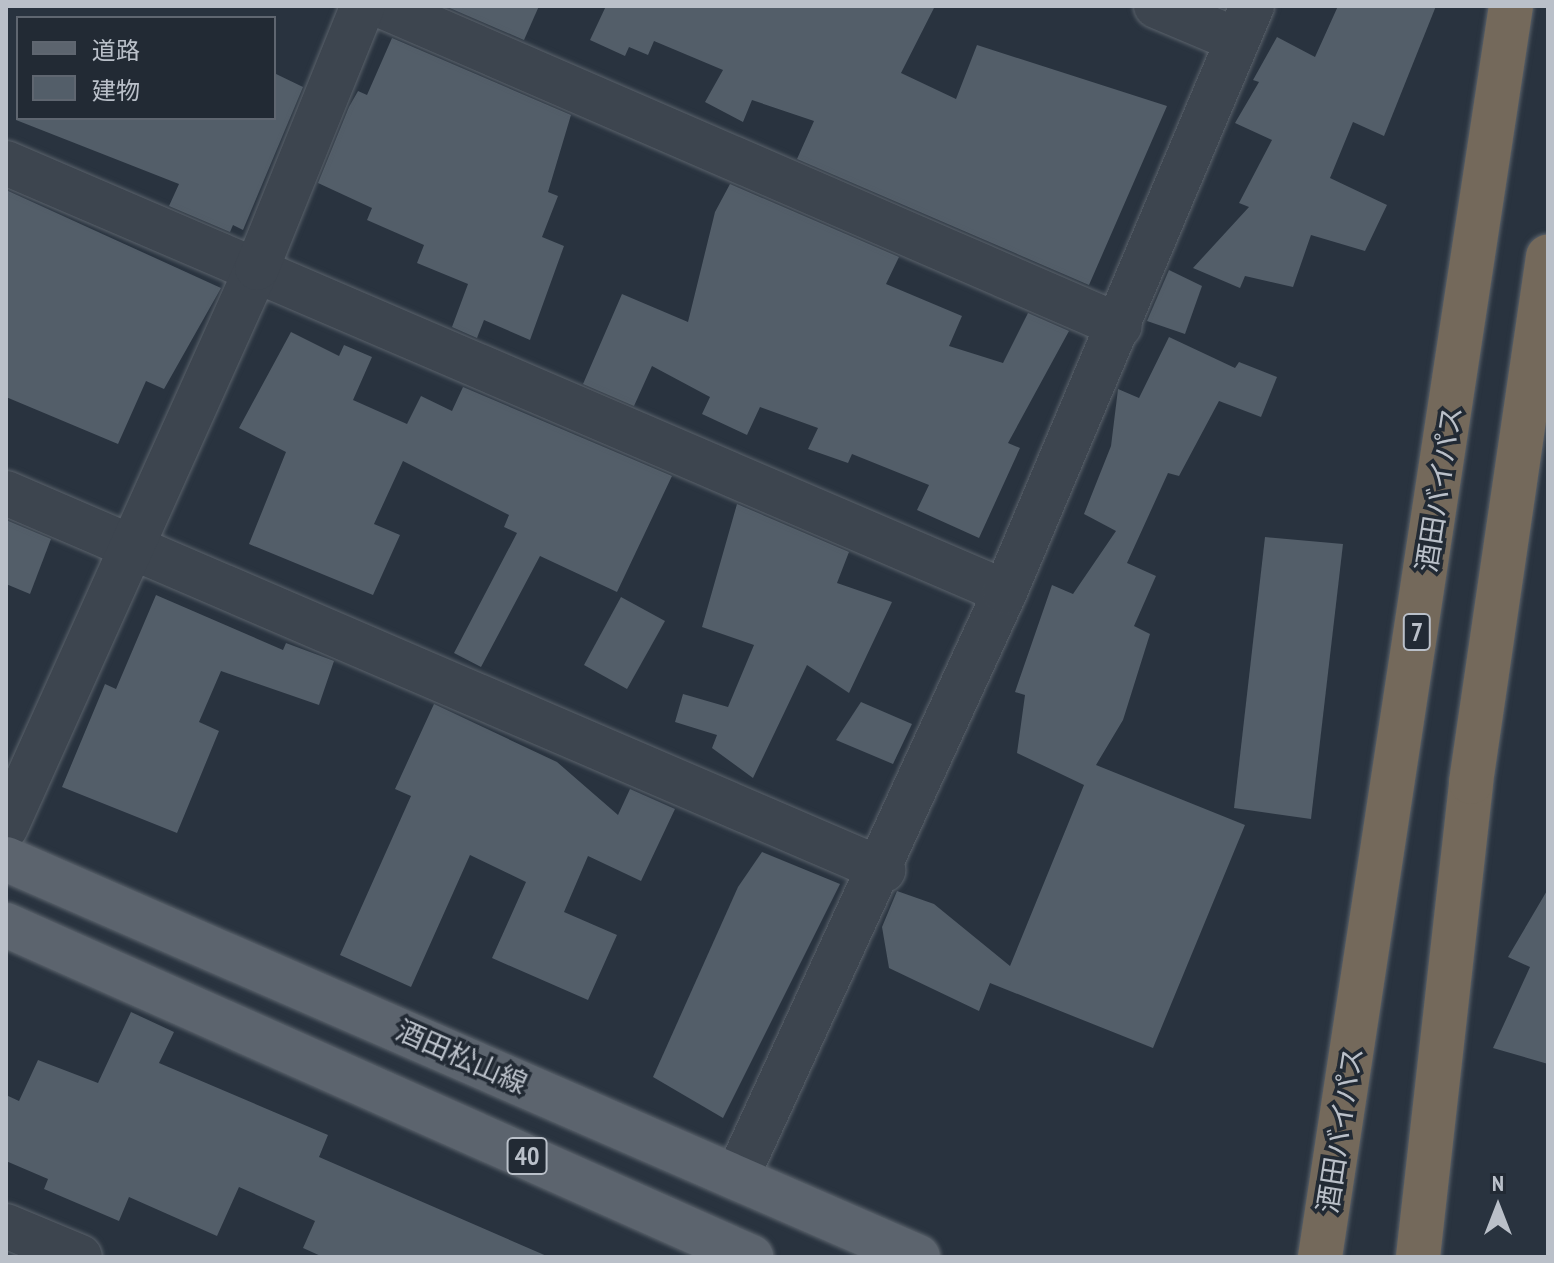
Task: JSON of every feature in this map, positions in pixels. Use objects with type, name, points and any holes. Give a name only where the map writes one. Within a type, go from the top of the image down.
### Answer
[{"type":"highway","name":"酒田バイパス","points":[[1320,1257],[1511,6]]},
{"type":"highway","points":[[1418,1257],[1471,782],[1548,257]]},
{"type":"main road","name":"酒田松山線","points":[[6,859],[918,1257]]},
{"type":"main road","name":"40","points":[[6,925],[705,1248],[751,1257]]},
{"type":"street","points":[[6,827],[257,268],[363,6]]},
{"type":"street","points":[[382,6],[1120,326]]},
{"type":"street","points":[[737,1177],[883,870],[1120,326],[1244,23],[1156,6]]},
{"type":"street","points":[[6,163],[257,268],[1005,592]]},
{"type":"street","points":[[6,493],[883,870]]},
{"type":"street","points":[[6,1226],[80,1257]]},
{"type":"building","points":[[445,6],[539,6],[524,40]]},
{"type":"building","points":[[606,6],[935,6],[901,73],[956,99],[977,45],[1167,106],[1089,285],[797,159],[814,121],[752,100],[743,122],[705,102],[723,70],[654,41],[648,55],[629,47],[625,56],[590,40]]},
{"type":"building","points":[[1338,6],[1436,6],[1384,136],[1353,122],[1330,178],[1387,205],[1365,251],[1311,235],[1293,287],[1245,276],[1240,288],[1193,268],[1249,207],[1239,203],[1272,140],[1235,123],[1259,82],[1253,80],[1277,37],[1315,57]]},
{"type":"building","points":[[392,38],[571,115],[548,192],[558,196],[542,237],[564,246],[530,340],[484,320],[477,338],[452,327],[468,284],[417,263],[424,245],[367,220],[372,208],[318,183],[349,107],[358,91],[367,95]]},
{"type":"building","points":[[276,74],[303,87],[243,230],[233,225],[230,232],[169,206],[179,184],[16,120],[276,120]]},
{"type":"building","points":[[730,184],[899,257],[886,284],[962,316],[949,346],[1003,363],[1028,313],[1069,331],[1008,443],[1020,448],[979,538],[917,510],[929,485],[852,454],[848,463],[808,449],[818,428],[760,407],[747,435],[702,414],[710,397],[652,366],[634,406],[583,384],[622,294],[688,322],[715,212]]},
{"type":"building","points":[[6,190],[221,288],[164,389],[146,381],[118,444],[6,397]]},
{"type":"building","points":[[1169,270],[1202,286],[1185,334],[1147,321]]},
{"type":"building","points":[[291,332],[339,356],[344,345],[372,357],[353,400],[407,424],[421,396],[452,411],[463,387],[672,476],[617,592],[540,556],[481,667],[454,653],[517,533],[504,527],[509,515],[403,461],[374,524],[400,535],[373,595],[249,544],[286,452],[239,428]]},
{"type":"building","points":[[1169,337],[1235,368],[1239,362],[1277,377],[1261,417],[1219,401],[1179,476],[1168,473],[1127,563],[1156,576],[1134,626],[1150,634],[1123,720],[1096,765],[1245,825],[1153,1048],[990,983],[979,1011],[889,968],[882,927],[897,891],[934,904],[1010,966],[1084,785],[1017,753],[1025,695],[1015,692],[1052,585],[1073,594],[1116,531],[1084,514],[1111,446],[1118,389],[1139,398]]},
{"type":"building","points":[[737,504],[849,552],[837,583],[892,602],[849,693],[807,665],[753,778],[712,748],[717,735],[675,722],[683,694],[728,707],[754,645],[702,627]]},
{"type":"building","points":[[6,520],[51,539],[30,594],[6,584]]},
{"type":"building","points":[[1265,537],[1343,544],[1311,819],[1234,808]]},
{"type":"building","points":[[156,595],[283,650],[286,643],[334,661],[319,705],[221,671],[199,722],[219,731],[177,833],[62,787],[105,684],[116,689]]},
{"type":"building","points":[[621,597],[665,621],[627,689],[584,665]]},
{"type":"building","points":[[861,702],[912,724],[893,764],[836,740]]},
{"type":"building","points":[[434,704],[557,762],[618,815],[630,789],[675,809],[641,881],[588,856],[564,912],[617,935],[588,1000],[492,958],[526,882],[470,855],[411,987],[340,955],[411,796],[395,789]]},
{"type":"building","points":[[762,852],[840,884],[723,1118],[653,1077],[738,887]]},
{"type":"building","points":[[1548,889],[1548,1064],[1493,1048],[1530,967],[1508,957]]},
{"type":"building","points":[[131,1012],[174,1032],[159,1063],[328,1135],[319,1157],[549,1257],[323,1257],[303,1248],[315,1221],[239,1187],[217,1236],[129,1197],[119,1221],[44,1189],[48,1179],[6,1161],[6,1095],[19,1101],[38,1060],[98,1083]]}]
